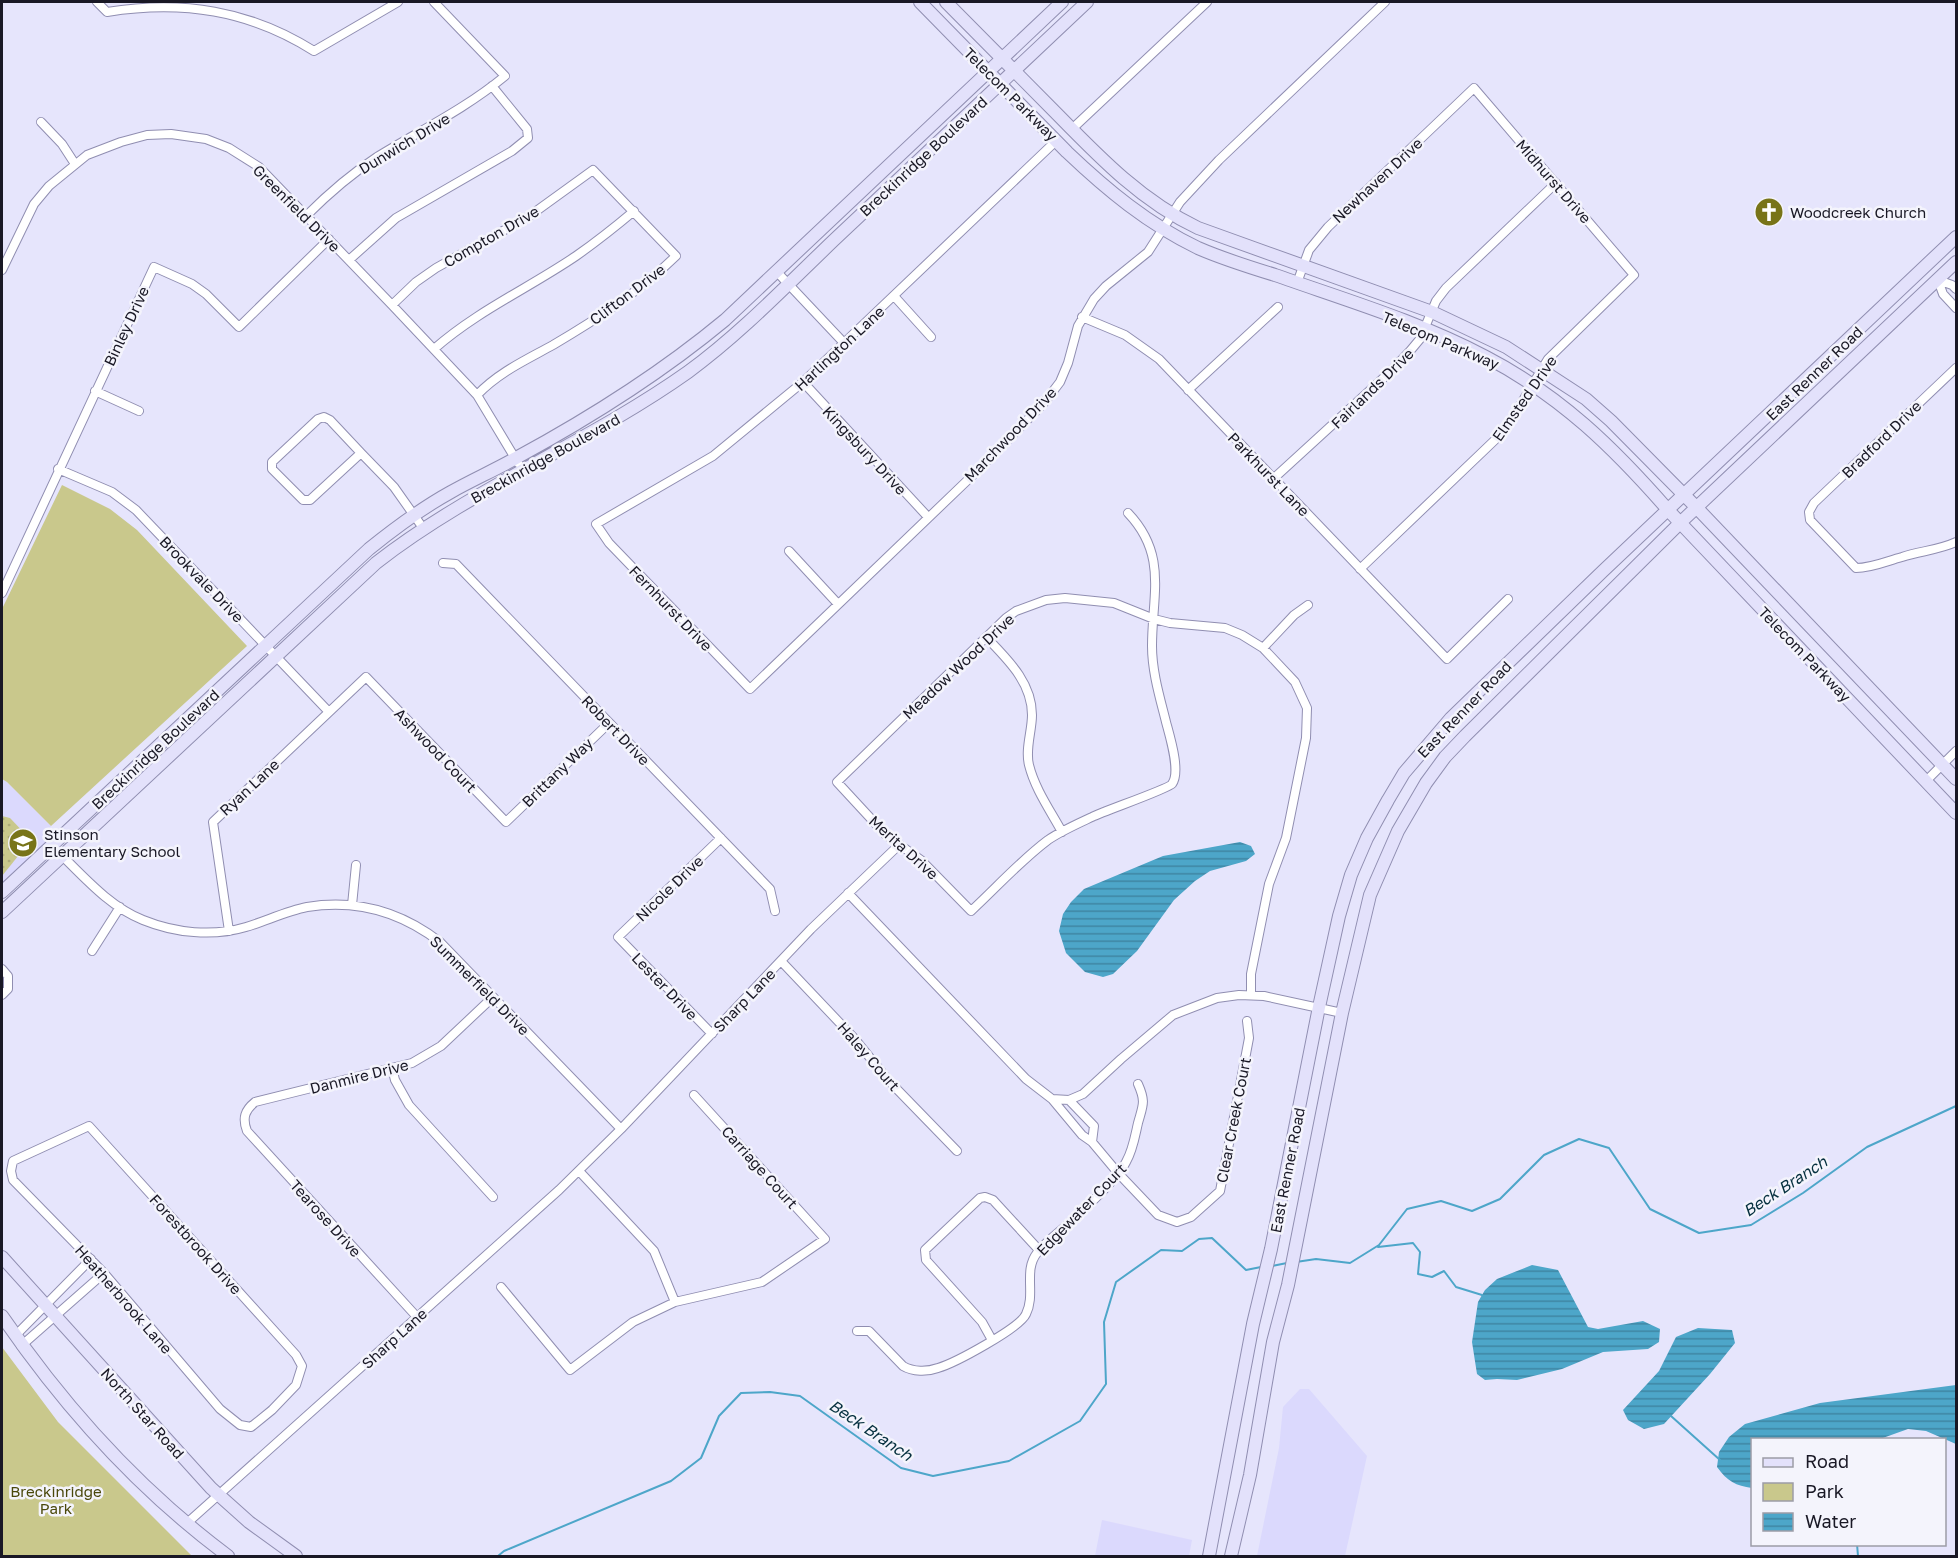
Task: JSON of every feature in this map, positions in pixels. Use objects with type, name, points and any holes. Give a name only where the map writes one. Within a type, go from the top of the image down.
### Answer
[{"type":"street","points":[[97,2],[107,12],[142,6],[184,6],[230,12],[282,32],[314,51],[398,2]]},
{"type":"street","name":"Dunwich Drive","points":[[306,216],[354,173],[466,106],[505,76],[434,2]]},
{"type":"street","name":"Telecom Parkway","points":[[920,2],[1092,176],[1133,210],[1164,230],[1209,252],[1424,329],[1484,356],[1532,384],[1575,414],[1636,473],[1680,523],[1956,813]]},
{"type":"street","name":"Telecom Parkway","points":[[946,2],[1108,166],[1147,198],[1173,215],[1198,228],[1432,312],[1506,347],[1586,399],[1611,421],[1697,508],[1956,778]]},
{"type":"street","name":"Breckinridge Boulevard","points":[[2,892],[369,549],[451,492],[515,459],[626,394],[691,348],[777,272],[1062,2]]},
{"type":"street","name":"Breckinridge Boulevard","points":[[2,912],[376,563],[423,528],[636,407],[689,371],[788,284],[1088,2]]},
{"type":"street","points":[[1072,129],[1207,2]]},
{"type":"street","name":"Marchwood Drive","points":[[750,688],[1051,396],[1068,363],[1078,326],[1094,299],[1106,286],[1148,252],[1191,189],[1219,160],[1384,2]]},
{"type":"street","points":[[349,260],[396,218],[512,151],[528,138],[527,129],[492,87]]},
{"type":"street","name":"Midhurst Drive","points":[[1474,88],[1634,275]]},
{"type":"street","name":"Newhaven Drive","points":[[1297,283],[1310,250],[1328,227],[1474,88]]},
{"type":"street","points":[[41,123],[62,144],[75,164]]},
{"type":"street","name":"Greenfield Drive","points":[[2,270],[5,256],[34,204],[49,186],[75,164],[98,150],[147,135],[183,134],[229,147],[259,167],[477,395],[523,471]]},
{"type":"street","name":"Harlington Lane","points":[[596,524],[713,456],[802,382],[1058,140]]},
{"type":"street","name":"Clifton Drive","points":[[477,395],[491,380],[504,371],[616,306],[676,256],[592,170]]},
{"type":"street","name":"Compton Drive","points":[[393,305],[416,282],[436,268],[528,217],[592,170]]},
{"type":"street","name":"Fairlands Drive","points":[[1274,479],[1390,372],[1410,351],[1446,288],[1556,183]]},
{"type":"street","points":[[434,349],[461,326],[576,256],[634,211]]},
{"type":"street","name":"East Renner Road","points":[[1209,1557],[1251,1336],[1271,1249],[1319,1007],[1339,916],[1367,838],[1404,773],[1451,718],[1956,237]]},
{"type":"street","name":"Binley Drive","points":[[2,593],[154,267],[199,289],[239,327],[329,239]]},
{"type":"street","name":"East Renner Road","points":[[1231,1557],[1250,1476],[1273,1342],[1288,1285],[1342,1013],[1370,895],[1398,831],[1426,783],[1445,757],[1465,736],[1680,523],[1956,262]]},
{"type":"street","points":[[1925,267],[1938,280],[1956,289]]},
{"type":"street","points":[[777,272],[844,343]]},
{"type":"street","name":"Elmsted Drive","points":[[1360,569],[1498,437],[1507,427],[1548,359],[1634,275]]},
{"type":"street","points":[[1938,280],[1943,294],[1956,308]]},
{"type":"street","points":[[894,296],[931,337]]},
{"type":"street","points":[[1188,390],[1278,307]]},
{"type":"street","name":"Parkhurst Lane","points":[[1082,318],[1103,325],[1140,344],[1160,359],[1447,659],[1508,599]]},
{"type":"street","name":"Bradford Drive","points":[[1956,368],[1821,496],[1811,506],[1809,512],[1810,520],[1856,568],[1867,568],[1904,556],[1946,547],[1956,542]]},
{"type":"street","name":"Kingsbury Drive","points":[[802,382],[928,517]]},
{"type":"street","points":[[95,391],[139,411]]},
{"type":"street","points":[[361,453],[310,500],[303,500],[299,497],[272,469],[272,462],[275,458],[318,418],[324,417],[330,420],[394,488],[423,528]]},
{"type":"street","name":"Brookvale Drive","points":[[58,469],[112,492],[124,500],[267,645],[329,712]]},
{"type":"street","points":[[986,637],[1014,666],[1023,680],[1032,713],[1028,763],[1039,792],[1062,832],[1106,810],[1167,788],[1172,784],[1175,777],[1174,755],[1155,675],[1152,647],[1157,580],[1155,563],[1144,532],[1128,513]]},
{"type":"street","name":"Fernhurst Drive","points":[[596,524],[609,543],[750,688]]},
{"type":"street","points":[[789,552],[838,604]]},
{"type":"street","name":"Robert Drive","points":[[442,563],[456,564],[770,889],[775,911]]},
{"type":"street","name":"Meadow Wood Drive","points":[[837,782],[986,637],[1016,611],[1046,600],[1065,598],[1114,603],[1154,619],[1170,623],[1225,628],[1248,638],[1263,648],[1295,682],[1303,695],[1308,722],[1286,837],[1269,884],[1251,974],[1251,995]]},
{"type":"street","points":[[1263,648],[1294,615],[1308,605]]},
{"type":"street","name":"Ryan Lane","points":[[229,931],[213,822],[366,677]]},
{"type":"street","name":"Ashwood Court","points":[[366,677],[506,822]]},
{"type":"street","name":"Brittany Way","points":[[506,822],[609,723]]},
{"type":"street","points":[[1926,781],[1956,751]]},
{"type":"street","name":"Merita Drive","points":[[837,782],[886,835],[921,860],[971,911],[1027,858],[1062,832]]},
{"type":"street","name":"Nicole Drive","points":[[618,937],[720,838]]},
{"type":"street","name":"Summerfield Drive","points":[[51,845],[100,893],[120,907],[142,919],[183,931],[203,933],[229,931],[305,907],[352,905],[393,914],[429,934],[621,1129]]},
{"type":"street","name":"Sharp Lane","points":[[186,1524],[579,1171],[781,961],[898,845]]},
{"type":"street","points":[[352,905],[356,865]]},
{"type":"street","points":[[848,893],[1026,1079],[1052,1099],[1118,1173]]},
{"type":"street","points":[[92,951],[120,907]]},
{"type":"street","name":"Lester Drive","points":[[618,937],[712,1034]]},
{"type":"street","name":"Haley Court","points":[[781,961],[854,1038],[888,1080],[957,1151]]},
{"type":"street","points":[[2,969],[8,976],[4,991]]},
{"type":"street","points":[[1052,1099],[1069,1100],[1083,1094],[1173,1015],[1217,998],[1264,996],[1342,1013]]},
{"type":"street","name":"Danmire Drive","points":[[244,1115],[255,1102],[412,1063],[441,1047],[493,997]]},
{"type":"street","name":"Clear Creek Court","points":[[1118,1173],[1158,1215],[1177,1221],[1191,1217],[1220,1191],[1249,1038],[1247,1021]]},
{"type":"street","points":[[392,1068],[409,1105],[493,1197]]},
{"type":"street","name":"Edgewater Court","points":[[857,1331],[868,1331],[903,1366],[914,1370],[938,1368],[1016,1326],[1025,1316],[1031,1299],[1031,1267],[1039,1250],[1078,1215],[1126,1164],[1144,1098],[1138,1084]]},
{"type":"street","name":"Carriage Court","points":[[675,1302],[762,1282],[825,1239],[694,1095]]},
{"type":"street","points":[[1069,1100],[1094,1126],[1092,1142]]},
{"type":"street","name":"Tearose Drive","points":[[244,1115],[247,1131],[417,1317]]},
{"type":"street","name":"Forestbrook Drive","points":[[13,1161],[89,1126],[296,1355],[302,1366],[296,1385],[272,1410],[251,1427]]},
{"type":"street","name":"Heatherbrook Lane","points":[[13,1161],[11,1171],[13,1180],[104,1273],[220,1409],[240,1425],[251,1427]]},
{"type":"street","points":[[501,1287],[570,1370],[633,1322],[675,1302],[654,1251],[579,1171]]},
{"type":"street","points":[[992,1340],[982,1322],[927,1260],[924,1254],[927,1247],[980,1198],[985,1197],[993,1200],[1039,1250]]},
{"type":"street","name":"North Star Road","points":[[2,1257],[219,1496],[296,1557]]},
{"type":"street","points":[[18,1341],[45,1305],[91,1259]]},
{"type":"street","points":[[18,1341],[55,1316],[104,1273]]},
{"type":"street","points":[[71,1280],[82,1292]]},
{"type":"street","points":[[2,1316],[18,1341],[93,1434],[130,1474],[186,1524],[228,1557]]},
{"type":"street","points":[[1251,1336],[1273,1342]]},
{"type":"shaded area","name":"Stinson Elementary School","points":[[2,779],[51,826],[39,861],[2,896]]},
{"type":"shaded area","points":[[1300,1389],[1309,1389],[1367,1456],[1345,1556],[1257,1556],[1279,1448],[1283,1407]]},
{"type":"shaded area","points":[[1102,1520],[1192,1540],[1189,1556],[1095,1556]]},
{"type":"green space","points":[[62,485],[110,509],[137,530],[247,646],[51,826],[2,779],[2,609]]},
{"type":"green space","points":[[2,816],[10,818],[31,840],[2,876]]},
{"type":"green space","name":"Breckinridge Park","points":[[2,1347],[58,1422],[192,1556],[2,1556]]},
{"type":"water","points":[[1240,842],[1251,846],[1255,854],[1246,861],[1210,871],[1195,881],[1174,900],[1137,951],[1113,974],[1103,977],[1085,972],[1066,953],[1059,931],[1063,914],[1084,889],[1163,856]]},
{"type":"water","points":[[1532,1265],[1558,1270],[1588,1327],[1598,1329],[1643,1321],[1660,1329],[1659,1342],[1648,1349],[1603,1352],[1562,1369],[1517,1380],[1485,1380],[1477,1374],[1472,1342],[1478,1302],[1485,1290],[1497,1279]]},
{"type":"water","points":[[1698,1328],[1732,1330],[1735,1343],[1664,1424],[1644,1429],[1628,1420],[1623,1410],[1659,1371],[1676,1337]]},
{"type":"water","points":[[1956,1385],[1956,1444],[1926,1431],[1908,1429],[1883,1438],[1751,1438],[1751,1488],[1732,1482],[1717,1467],[1719,1452],[1729,1437],[1745,1424],[1820,1403]]},
{"type":"waterway","name":"Beck Branch","points":[[1296,1262],[1316,1259],[1350,1263],[1379,1245],[1407,1209],[1441,1201],[1472,1211],[1500,1199],[1544,1155],[1579,1139],[1609,1148],[1650,1209],[1699,1233],[1751,1225],[1803,1193],[1867,1147],[1956,1106]]},
{"type":"waterway","name":"Beck Branch","points":[[498,1556],[504,1551],[671,1481],[701,1458],[719,1416],[741,1393],[770,1392],[800,1396],[901,1468],[933,1476],[1009,1461],[1080,1421],[1106,1384],[1104,1322],[1116,1282],[1161,1250],[1182,1251],[1199,1239],[1212,1238],[1246,1270],[1261,1267]]},
{"type":"waterway","points":[[1378,1247],[1413,1243],[1420,1252],[1418,1274],[1432,1277],[1444,1271],[1456,1287],[1482,1295]]},
{"type":"waterway","name":"Beck Branch","points":[[1272,1266],[1287,1263]]},
{"type":"waterway","points":[[1671,1416],[1720,1460]]},
{"type":"waterway","points":[[1857,1546],[1858,1556]]},
{"type":"place","name":"Woodcreek Church","points":[[1769,212]]},
{"type":"place","name":"Stinson Elementary School","points":[[23,843]]}]
